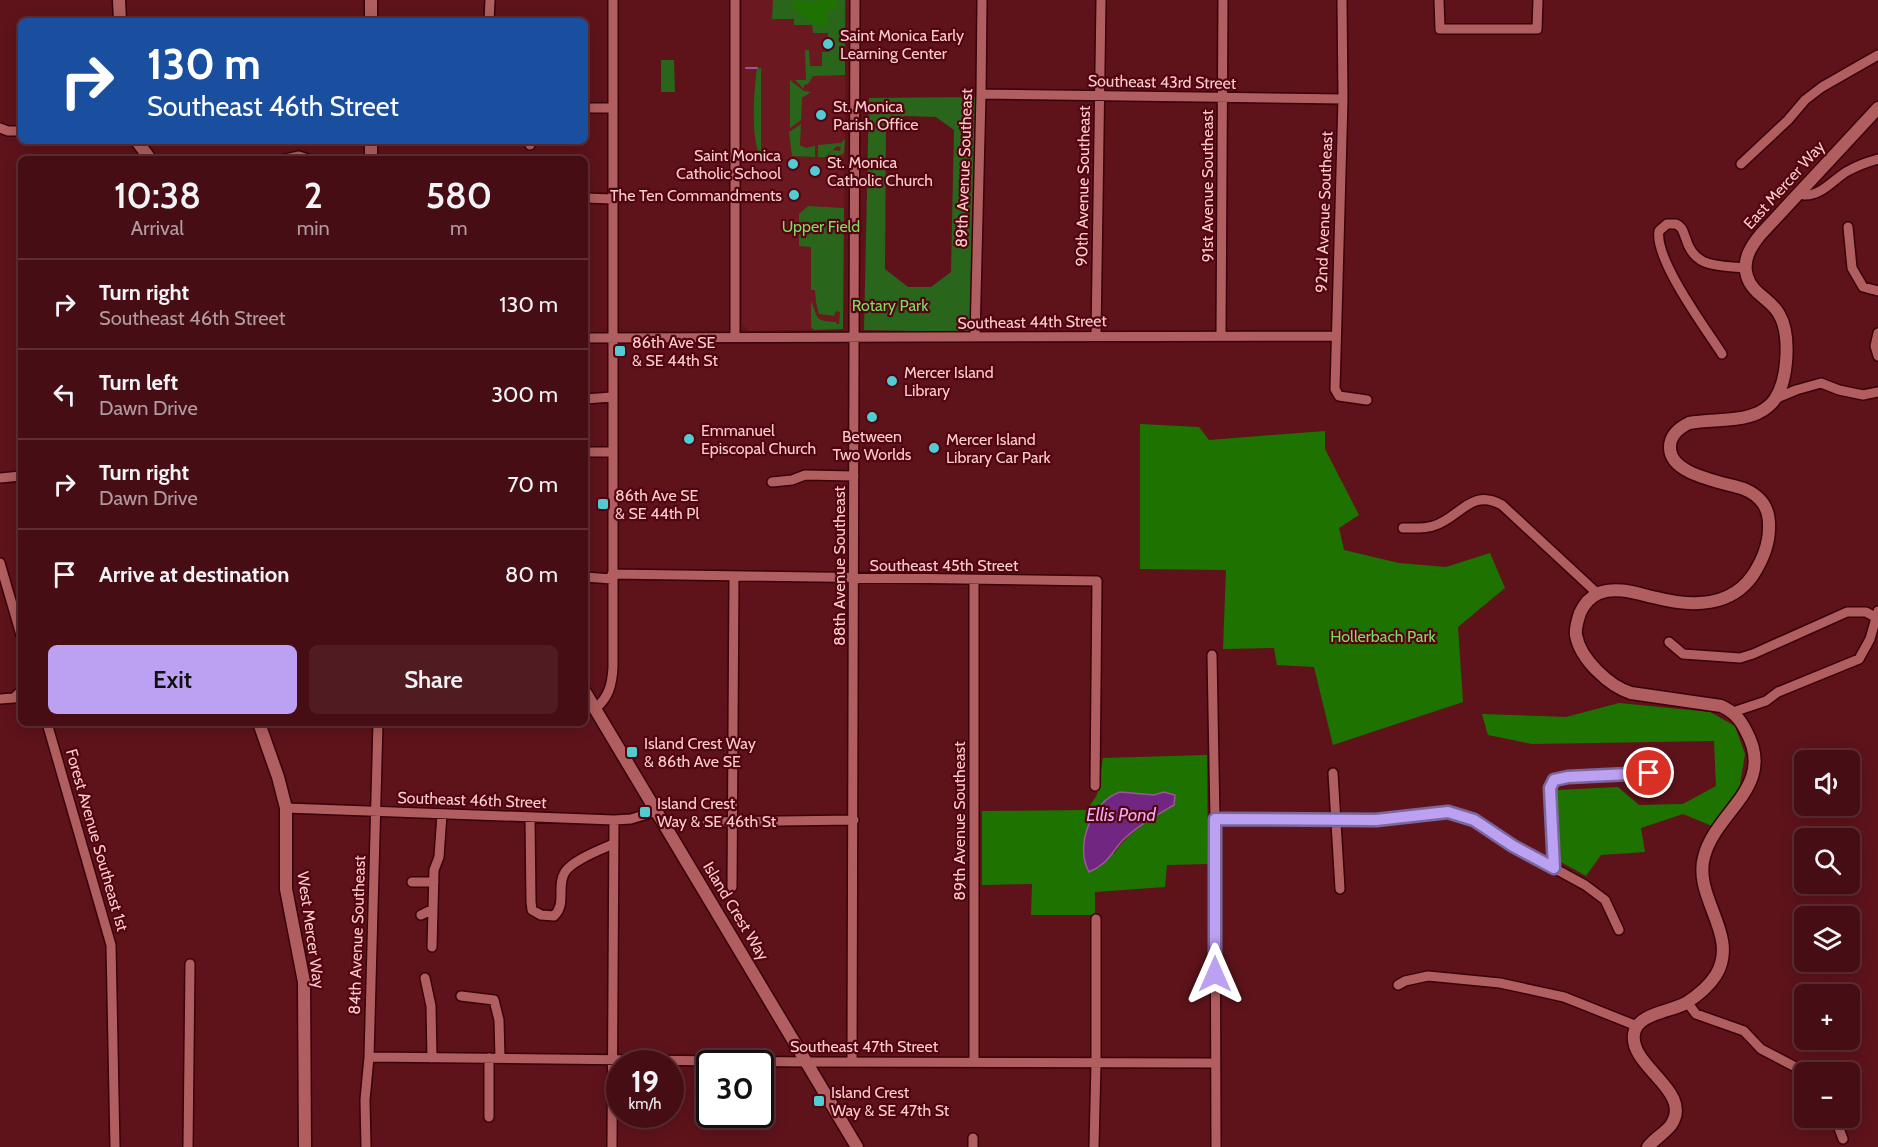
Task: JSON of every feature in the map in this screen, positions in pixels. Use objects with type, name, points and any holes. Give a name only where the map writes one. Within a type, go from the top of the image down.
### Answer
[{"type":"street","points":[[119,0],[120,18]]},
{"type":"street","points":[[371,0],[371,18]]},
{"type":"street","points":[[489,18],[490,0]]},
{"type":"street","points":[[595,709],[603,702],[612,681],[614,0]]},
{"type":"street","points":[[735,0],[735,336]]},
{"type":"street","name":"88th Avenue Southeast","points":[[852,1061],[855,0]]},
{"type":"street","name":"89th Avenue Southeast","points":[[975,338],[982,0]]},
{"type":"street","name":"90th Avenue Southeast","points":[[1096,336],[1101,0]]},
{"type":"street","name":"91st Avenue Southeast","points":[[1221,336],[1223,0]]},
{"type":"street","name":"92nd Avenue Southeast","points":[[1342,0],[1343,99],[1335,389],[1339,396],[1367,400]]},
{"type":"street","points":[[1439,0],[1440,29],[1538,29],[1538,0]]},
{"type":"street","points":[[1742,164],[1788,120],[1805,100],[1822,87],[1878,55]]},
{"type":"street","name":"Southeast 43rd Street","points":[[981,94],[1343,99]]},
{"type":"street","points":[[588,108],[614,108]]},
{"type":"street","name":"East Mercer Way","points":[[1746,268],[1752,245],[1878,108]]},
{"type":"street","points":[[0,128],[18,131]]},
{"type":"street","points":[[1801,191],[1804,195],[1820,192],[1848,171],[1878,159]]},
{"type":"street","points":[[588,198],[614,199]]},
{"type":"street","points":[[1648,1147],[1670,1125],[1676,1114],[1675,1103],[1667,1088],[1638,1054],[1634,1032],[1637,1026],[1649,1017],[1672,1010],[1687,1002],[1710,983],[1722,961],[1721,934],[1702,878],[1704,857],[1715,832],[1740,802],[1753,776],[1754,751],[1749,737],[1733,712],[1721,706],[1631,693],[1613,684],[1586,656],[1576,633],[1581,610],[1586,602],[1598,594],[1617,590],[1685,604],[1702,604],[1724,599],[1748,582],[1763,556],[1768,540],[1769,519],[1764,503],[1760,497],[1744,489],[1684,470],[1670,454],[1670,441],[1680,427],[1689,423],[1755,414],[1766,409],[1775,399],[1783,378],[1787,347],[1783,323],[1775,308],[1751,286],[1746,268],[1705,263],[1698,260],[1689,250],[1680,226],[1667,224],[1659,231],[1661,251],[1672,274],[1722,354]]},
{"type":"street","points":[[1848,227],[1852,268],[1863,287],[1878,291]]},
{"type":"street","points":[[1878,333],[1875,346],[1878,356]]},
{"type":"street","name":"Southeast 44th Street","points":[[588,338],[1335,336]]},
{"type":"street","points":[[1775,399],[1821,383],[1863,395],[1878,392]]},
{"type":"street","points":[[588,399],[612,397]]},
{"type":"street","points":[[588,452],[612,452]]},
{"type":"street","points":[[772,482],[792,480],[805,475],[854,476]]},
{"type":"street","points":[[0,478],[18,476]]},
{"type":"street","points":[[1403,528],[1431,527],[1445,521],[1473,501],[1493,500],[1502,505],[1598,594]]},
{"type":"street","points":[[0,563],[18,625]]},
{"type":"street","points":[[732,887],[734,576]]},
{"type":"street","name":"Southeast 45th Street","points":[[588,578],[734,576],[1097,581],[1095,786]]},
{"type":"street","name":"89th Avenue Southeast","points":[[974,580],[974,1062]]},
{"type":"street","points":[[1669,642],[1683,654],[1740,658],[1847,612],[1876,614],[1870,639],[1860,659],[1778,692],[1766,701],[1733,712]]},
{"type":"street","points":[[1212,655],[1216,1147]]},
{"type":"street","points":[[0,699],[14,698],[18,694]]},
{"type":"street","name":"Island Crest Way","points":[[588,697],[857,1147]]},
{"type":"street","name":"Forest Avenue Southeast 1st","points":[[48,726],[111,945],[115,1147]]},
{"type":"street","name":"West Mercer Way","points":[[260,726],[286,808],[286,889],[304,982],[305,1147]]},
{"type":"street","name":"84th Avenue Southeast","points":[[366,1147],[365,1100],[369,1057],[378,726]]},
{"type":"street","points":[[1554,868],[1550,788],[1554,780],[1568,777],[1666,772]]},
{"type":"street","points":[[1333,773],[1340,889]]},
{"type":"street","name":"Southeast 46th Street","points":[[286,808],[614,820],[631,819],[657,811]]},
{"type":"street","points":[[1215,819],[1337,821],[1388,819],[1439,812],[1459,814],[1474,820],[1513,846],[1585,885],[1605,900],[1619,930]]},
{"type":"street","points":[[432,947],[434,870],[439,857],[441,814]]},
{"type":"street","points":[[530,818],[531,902],[532,910],[541,915],[554,916],[561,907],[562,879],[568,869],[613,844]]},
{"type":"street","points":[[613,1050],[614,820]]},
{"type":"street","points":[[706,822],[854,820]]},
{"type":"street","points":[[412,882],[434,882]]},
{"type":"street","points":[[422,915],[433,909]]},
{"type":"street","points":[[1094,1147],[1096,919]]},
{"type":"street","points":[[188,1147],[190,964]]},
{"type":"street","points":[[1398,985],[1405,981],[1428,976],[1500,983],[1564,997],[1637,1026]]},
{"type":"street","points":[[425,978],[431,1006],[432,1058]]},
{"type":"street","points":[[462,996],[494,1000],[499,1020],[500,1058]]},
{"type":"street","points":[[1687,1002],[1696,1014],[1744,1031],[1761,1049],[1794,1066]]},
{"type":"street","name":"Southeast 47th Street","points":[[369,1057],[606,1059]]},
{"type":"street","points":[[489,1058],[489,1118]]},
{"type":"street","name":"Southeast 47th Street","points":[[684,1060],[1215,1063]]},
{"type":"street","points":[[612,1128],[612,1147]]},
{"type":"street","points":[[1839,1128],[1843,1139]]},
{"type":"shaded area","name":"Saint Monica Catholic School","points":[[742,0],[846,0],[843,329],[749,331],[742,324]]},
{"type":"green space","points":[[773,0],[845,0],[845,75],[813,76],[808,84],[804,85],[804,89],[795,80],[806,80],[805,50],[809,50],[810,66],[822,66],[822,52],[829,52],[828,33],[813,33],[812,25],[794,25],[794,19],[772,19]]},
{"type":"green space","points":[[793,0],[820,2],[821,0],[836,0],[837,10],[828,10],[828,27],[818,26],[793,9]]},
{"type":"green space","points":[[661,60],[674,60],[675,92],[661,92]]},
{"type":"green space","points":[[757,68],[761,68],[761,158],[754,127]]},
{"type":"green space","points":[[790,80],[804,91],[811,92],[802,98],[801,120],[790,128]]},
{"type":"green space","name":"Rotary Park","points":[[976,97],[970,332],[864,330],[869,98]],"holes":[[[904,116],[936,117],[954,130],[951,272],[931,287],[908,287],[885,269],[886,128]]]},
{"type":"green space","points":[[801,124],[800,145],[806,148],[815,146],[815,157],[792,156],[789,132]]},
{"type":"green space","points":[[845,139],[844,153],[836,157],[833,167],[828,167],[826,157],[833,150],[840,151],[841,147],[837,146],[825,157],[818,157],[818,145],[841,143]]},
{"type":"green space","name":"Upper Field","points":[[808,206],[844,208],[843,329],[814,330],[811,327],[811,301],[818,317],[823,321],[839,324],[840,312],[836,311],[834,316],[819,314],[815,290],[811,290],[811,247],[799,246],[799,214]]},
{"type":"green space","name":"Hollerbach Park","points":[[1140,424],[1199,427],[1209,440],[1325,431],[1325,449],[1359,515],[1339,528],[1344,550],[1399,563],[1446,567],[1490,553],[1505,588],[1458,627],[1463,702],[1333,745],[1314,667],[1277,665],[1274,648],[1223,649],[1226,570],[1140,569]]},
{"type":"green space","points":[[1619,703],[1710,712],[1735,726],[1745,754],[1739,790],[1712,826],[1683,814],[1641,828],[1645,852],[1601,855],[1586,876],[1561,862],[1557,790],[1618,787],[1639,805],[1683,804],[1716,786],[1714,741],[1532,744],[1488,735],[1482,714],[1566,717]]},
{"type":"green space","points":[[1207,755],[1208,864],[1167,865],[1165,887],[1095,892],[1095,915],[1031,915],[1032,884],[982,885],[982,811],[1087,810],[1097,795],[1103,758]],"holes":[[[1120,792],[1154,795],[1164,792],[1175,795],[1174,805],[1133,832],[1114,854]]]},
{"type":"water","name":"Ellis Pond","points":[[1120,792],[1154,795],[1164,792],[1175,795],[1174,805],[1134,830],[1105,862],[1089,872],[1084,850],[1088,826],[1101,805]]},
{"type":"waterway","points":[[746,68],[757,68]]},
{"type":"place","name":"Saint Monica Early Learning Center","points":[[828,44]]},
{"type":"place","name":"St. Monica Parish Office","points":[[821,115]]},
{"type":"place","name":"Saint Monica Catholic School","points":[[793,164]]},
{"type":"place","name":"St. Monica Catholic Church","points":[[815,171]]},
{"type":"place","name":"The Ten Commandments","points":[[794,195]]},
{"type":"place","name":"86th Ave SE & SE 44th St","points":[[620,351]]},
{"type":"place","name":"Mercer Island Library","points":[[892,381]]},
{"type":"place","name":"Between Two Worlds","points":[[872,417]]},
{"type":"place","name":"Emmanuel Episcopal Church","points":[[689,439]]},
{"type":"place","name":"Mercer Island Library Car Park","points":[[934,448]]},
{"type":"place","name":"86th Ave SE & SE 44th Pl","points":[[603,504]]},
{"type":"place","name":"Island Crest Way & 86th Ave SE","points":[[632,752]]},
{"type":"place","name":"Island Crest Way & SE 46th St","points":[[645,812]]},
{"type":"place","name":"Island Crest Way & SE 47th St","points":[[819,1101]]},
{"type":"route","points":[[1215,974],[1215,819],[1376,820],[1448,812],[1474,820],[1513,846],[1554,868],[1550,788],[1554,780],[1568,777],[1649,773]]}]
